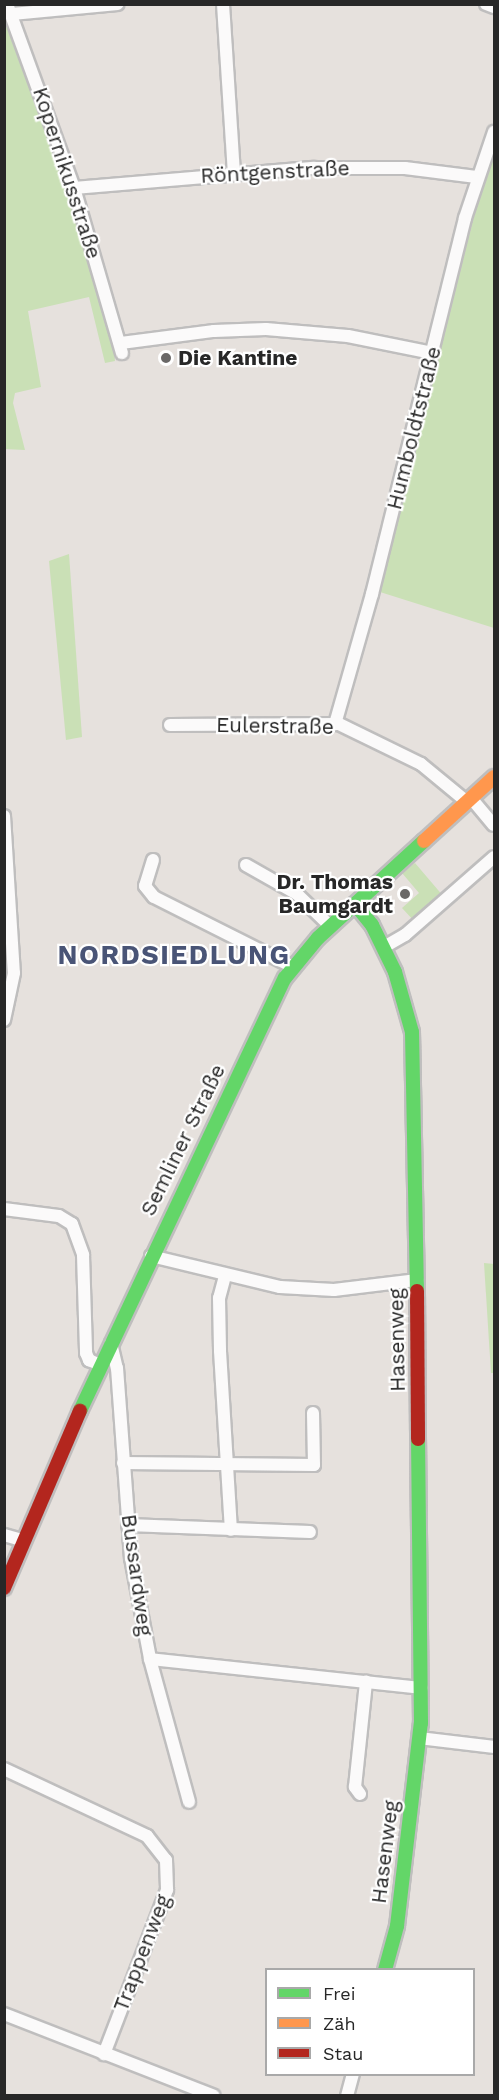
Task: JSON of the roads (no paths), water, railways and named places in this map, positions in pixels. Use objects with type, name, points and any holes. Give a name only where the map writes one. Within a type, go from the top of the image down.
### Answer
[{"type":"street","points":[[9,9],[118,4]]},
{"type":"street","points":[[223,4],[234,173]]},
{"type":"street","points":[[486,4],[495,7]]},
{"type":"street","name":"Kopernikusstraße","points":[[9,9],[74,188],[122,348],[214,331],[266,329],[348,336],[432,352]]},
{"type":"street","name":"Humboldtstraße","points":[[335,724],[372,594],[476,177],[495,132]]},
{"type":"street","name":"Röntgenstraße","points":[[74,188],[234,173],[405,168],[476,177]]},
{"type":"street","name":"Eulerstraße","points":[[170,725],[335,724],[421,764],[469,800],[495,825]]},
{"type":"street","name":"Semliner Straße","points":[[4,1588],[22,1540],[100,1365],[293,968],[330,926],[495,777]]},
{"type":"street","points":[[4,816],[14,973],[4,1020]]},
{"type":"street","points":[[384,947],[405,936],[495,858]]},
{"type":"street","points":[[153,860],[145,886],[154,897],[293,968]]},
{"type":"street","points":[[246,865],[297,894],[330,926]]},
{"type":"street","name":"Hasenweg","points":[[355,904],[384,947],[412,1032],[421,1688],[419,1738],[397,1926],[386,1968]]},
{"type":"street","points":[[4,1209],[59,1216],[72,1224],[83,1255],[86,1353],[89,1360],[100,1365]]},
{"type":"street","points":[[151,1256],[225,1276],[316,1290],[417,1280]]},
{"type":"street","points":[[225,1276],[219,1298],[219,1351],[231,1530]]},
{"type":"street","name":"Bussardweg","points":[[111,1343],[117,1368],[128,1525],[150,1659],[189,1802]]},
{"type":"street","points":[[123,1463],[226,1466],[314,1465],[313,1413]]},
{"type":"street","points":[[128,1525],[310,1532]]},
{"type":"street","points":[[4,1535],[22,1540]]},
{"type":"street","points":[[150,1659],[421,1688]]},
{"type":"street","points":[[360,1794],[355,1786],[366,1682]]},
{"type":"street","points":[[419,1738],[495,1748]]},
{"type":"street","name":"Trappenweg","points":[[4,1769],[147,1836],[166,1860],[167,1890],[160,1912],[104,2054]]},
{"type":"street","points":[[4,2014],[214,2096]]},
{"type":"street","points":[[347,2096],[352,2076]]},
{"type":"place","name":"Die Kantine","points":[[166,358]]},
{"type":"place","name":"Dr. Thomas Baumgardt","points":[[405,894]]},
{"type":"district","name":"NORDSIEDLUNG","points":[[174,956]]}]
